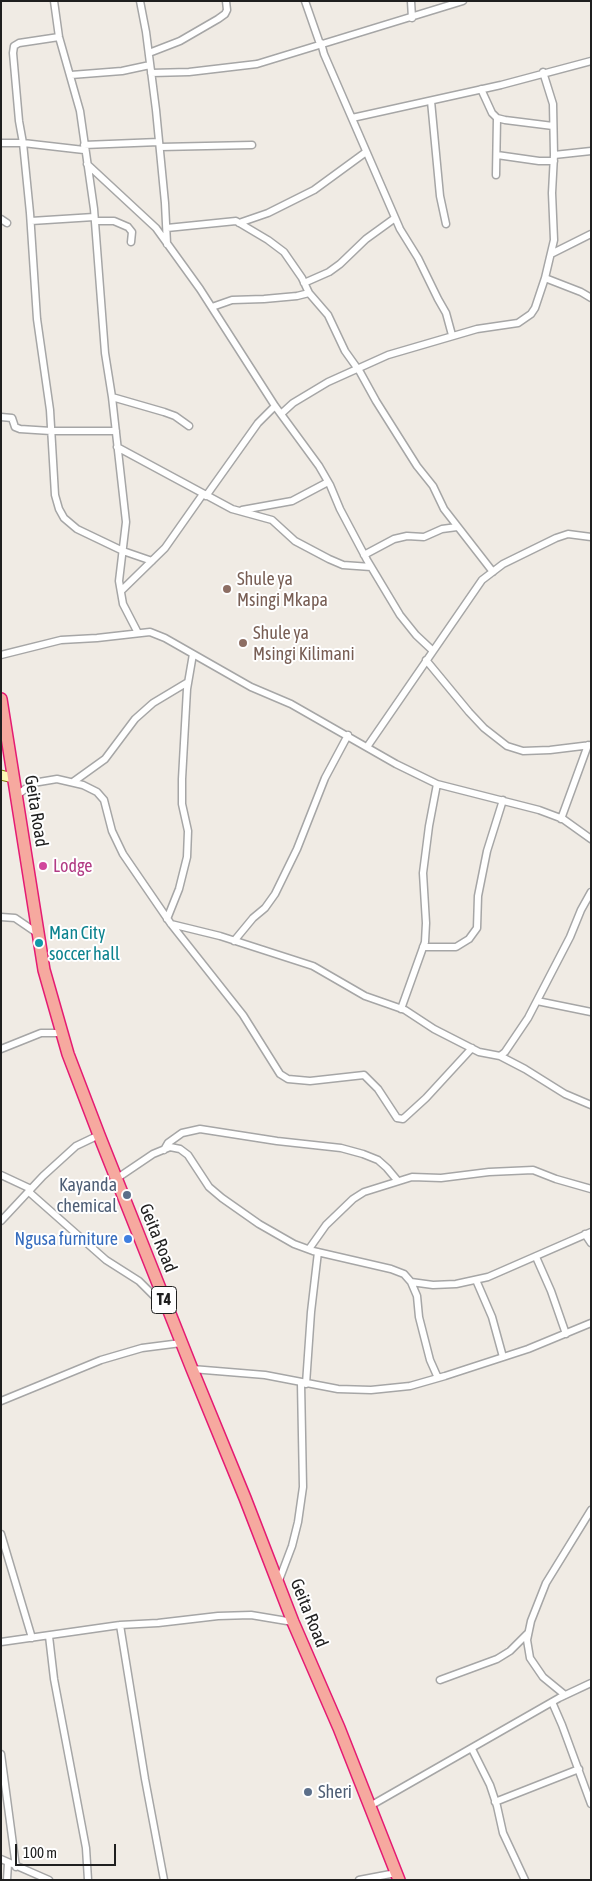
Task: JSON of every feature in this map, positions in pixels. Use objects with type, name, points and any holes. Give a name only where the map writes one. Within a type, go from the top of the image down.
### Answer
[{"type":"highway","name":"Geita Road","points":[[1,699],[44,970],[62,1033],[99,1135],[181,1343],[398,1876]]},
{"type":"main road","points":[[1,775],[13,778]]},
{"type":"street","points":[[54,1],[59,37],[80,111],[95,219],[105,353],[112,396],[126,522],[119,581],[123,604],[138,633]]},
{"type":"street","points":[[140,1],[151,69],[167,244]]},
{"type":"street","points":[[149,53],[180,41],[226,14],[226,1]]},
{"type":"street","points":[[305,1],[320,44],[366,152],[400,229],[418,258],[446,313],[452,335]]},
{"type":"street","points":[[411,1],[412,18]]},
{"type":"street","points":[[71,75],[151,69],[189,72],[257,64],[463,1]]},
{"type":"street","points":[[59,37],[19,43],[14,46],[13,53],[19,121],[23,143],[37,319],[50,410],[55,495],[64,518],[77,529],[123,551],[152,561]]},
{"type":"street","points":[[352,118],[481,89],[591,60]]},
{"type":"street","points":[[281,414],[293,403],[357,368],[388,355],[476,329],[518,323],[531,314],[535,308],[545,278],[554,240],[552,193],[554,158],[553,104],[543,72]]},
{"type":"street","points":[[481,89],[492,113],[497,118],[553,126]]},
{"type":"street","points":[[430,101],[440,196],[446,224]]},
{"type":"street","points":[[496,175],[497,118]]},
{"type":"street","points":[[1,143],[84,148],[159,144],[252,145]]},
{"type":"street","points":[[497,155],[539,161],[591,151]]},
{"type":"street","points":[[239,223],[268,213],[314,190],[366,152]]},
{"type":"street","points":[[86,164],[156,228],[212,307],[275,406],[318,466],[328,482],[370,567],[400,615],[416,635],[432,650]]},
{"type":"street","points":[[304,283],[329,272],[340,264],[366,238],[396,218]]},
{"type":"street","points":[[30,221],[95,219],[114,221],[128,227],[132,232],[131,242]]},
{"type":"street","points":[[167,228],[236,221],[284,252],[309,293],[328,315],[337,338],[417,466],[433,486],[444,509],[492,572]]},
{"type":"street","points":[[551,254],[591,234]]},
{"type":"street","points":[[545,278],[591,298]]},
{"type":"street","points":[[212,307],[232,300],[264,299],[309,293]]},
{"type":"street","points":[[112,396],[175,416],[190,426]]},
{"type":"street","points":[[121,591],[164,548],[258,423],[275,406]]},
{"type":"street","points":[[1,417],[12,418],[15,428],[20,429],[116,431]]},
{"type":"street","points":[[117,446],[232,509],[272,520],[302,546],[329,559],[343,565],[370,567]]},
{"type":"street","points":[[238,511],[292,500],[328,482]]},
{"type":"street","points":[[364,555],[394,539],[407,536],[424,537],[442,529],[457,527]]},
{"type":"street","points":[[367,746],[482,580],[503,564],[556,538],[568,534],[591,537]]},
{"type":"street","points":[[1,655],[61,640],[150,632],[166,638],[251,687],[291,704],[396,764],[437,784],[539,810],[561,819],[582,831],[591,839]]},
{"type":"street","points":[[169,921],[187,857],[188,831],[182,804],[182,779],[188,682],[193,654]]},
{"type":"street","points":[[426,660],[484,728],[507,746],[523,751],[590,745],[561,819]]},
{"type":"street","points":[[73,782],[105,759],[135,718],[153,702],[188,682]]},
{"type":"street","points":[[234,941],[247,925],[266,908],[275,894],[297,849],[324,778],[348,736]]},
{"type":"street","points":[[16,796],[33,783],[57,779],[83,785],[97,792],[104,800],[112,831],[123,854],[169,921],[243,1015],[280,1074],[288,1079],[310,1081],[364,1075],[378,1089],[397,1118],[403,1119],[426,1098],[472,1048]]},
{"type":"street","points":[[402,1009],[423,947],[426,923],[424,866],[428,826],[437,784]]},
{"type":"street","points":[[423,947],[456,947],[469,939],[477,928],[478,896],[487,850],[502,800]]},
{"type":"street","points":[[500,1056],[505,1052],[524,1025],[591,892]]},
{"type":"street","points":[[1,917],[15,918],[38,933]]},
{"type":"street","points":[[169,921],[313,966],[365,996],[402,1009],[472,1048],[500,1056],[525,1068],[565,1094],[591,1105]]},
{"type":"street","points":[[537,1001],[549,1005],[591,1012]]},
{"type":"street","points":[[1,1049],[41,1033],[62,1033]]},
{"type":"street","points":[[164,1150],[168,1143],[182,1133],[200,1128],[277,1141],[341,1148],[378,1160],[397,1180]]},
{"type":"street","points":[[1,1221],[76,1146],[99,1135]]},
{"type":"street","points":[[116,1179],[153,1154],[170,1147],[180,1149],[188,1155],[209,1187],[222,1198],[259,1224],[294,1244],[309,1250],[391,1269],[404,1274],[411,1282],[417,1296],[419,1317],[430,1360],[438,1378]]},
{"type":"street","points":[[309,1250],[326,1225],[353,1199],[364,1192],[397,1180],[412,1177],[440,1178],[489,1172],[533,1170],[591,1189]]},
{"type":"street","points":[[1,1175],[30,1190],[106,1260],[139,1281],[168,1309]]},
{"type":"street","points":[[411,1282],[433,1285],[456,1284],[476,1280],[536,1257],[588,1233],[591,1243]]},
{"type":"street","points":[[278,1583],[292,1546],[303,1487],[304,1384],[318,1252]]},
{"type":"street","points":[[536,1257],[551,1291],[566,1334]]},
{"type":"street","points":[[476,1280],[492,1317],[503,1357]]},
{"type":"street","points":[[192,1369],[265,1375],[338,1389],[371,1390],[410,1386],[503,1357],[591,1324]]},
{"type":"street","points":[[1,1401],[101,1360],[142,1348],[181,1343]]},
{"type":"street","points":[[565,1695],[543,1676],[530,1658],[527,1640],[528,1632],[546,1583],[591,1510]]},
{"type":"street","points":[[1,1534],[32,1638]]},
{"type":"street","points":[[1,1642],[120,1625],[251,1615],[293,1622]]},
{"type":"street","points":[[120,1625],[145,1779],[164,1880]]},
{"type":"street","points":[[440,1680],[497,1658],[510,1650],[528,1632]]},
{"type":"street","points":[[49,1636],[54,1679],[86,1848],[88,1880]]},
{"type":"street","points":[[370,1806],[552,1702],[591,1683]]},
{"type":"street","points":[[552,1702],[589,1794],[591,1804]]},
{"type":"street","points":[[472,1749],[490,1785],[503,1833],[525,1880]]},
{"type":"street","points":[[1,1754],[16,1866]]},
{"type":"street","points":[[495,1802],[579,1769]]},
{"type":"street","points":[[1,1859],[49,1880]]},
{"type":"street","points":[[7,1880],[8,1863]]},
{"type":"street","points":[[359,1880],[398,1876]]},
{"type":"place","name":"Shule ya Msingi Mkapa","points":[[227,589]]},
{"type":"place","name":"Shule ya Msingi Kilimani","points":[[243,643]]},
{"type":"place","name":"Lodge","points":[[43,866]]},
{"type":"place","name":"Man City soccer hall","points":[[39,943]]},
{"type":"place","name":"Kayanda chemical","points":[[127,1195]]},
{"type":"place","name":"Ngusa furniture","points":[[128,1239]]},
{"type":"place","name":"Sheri","points":[[308,1792]]}]
